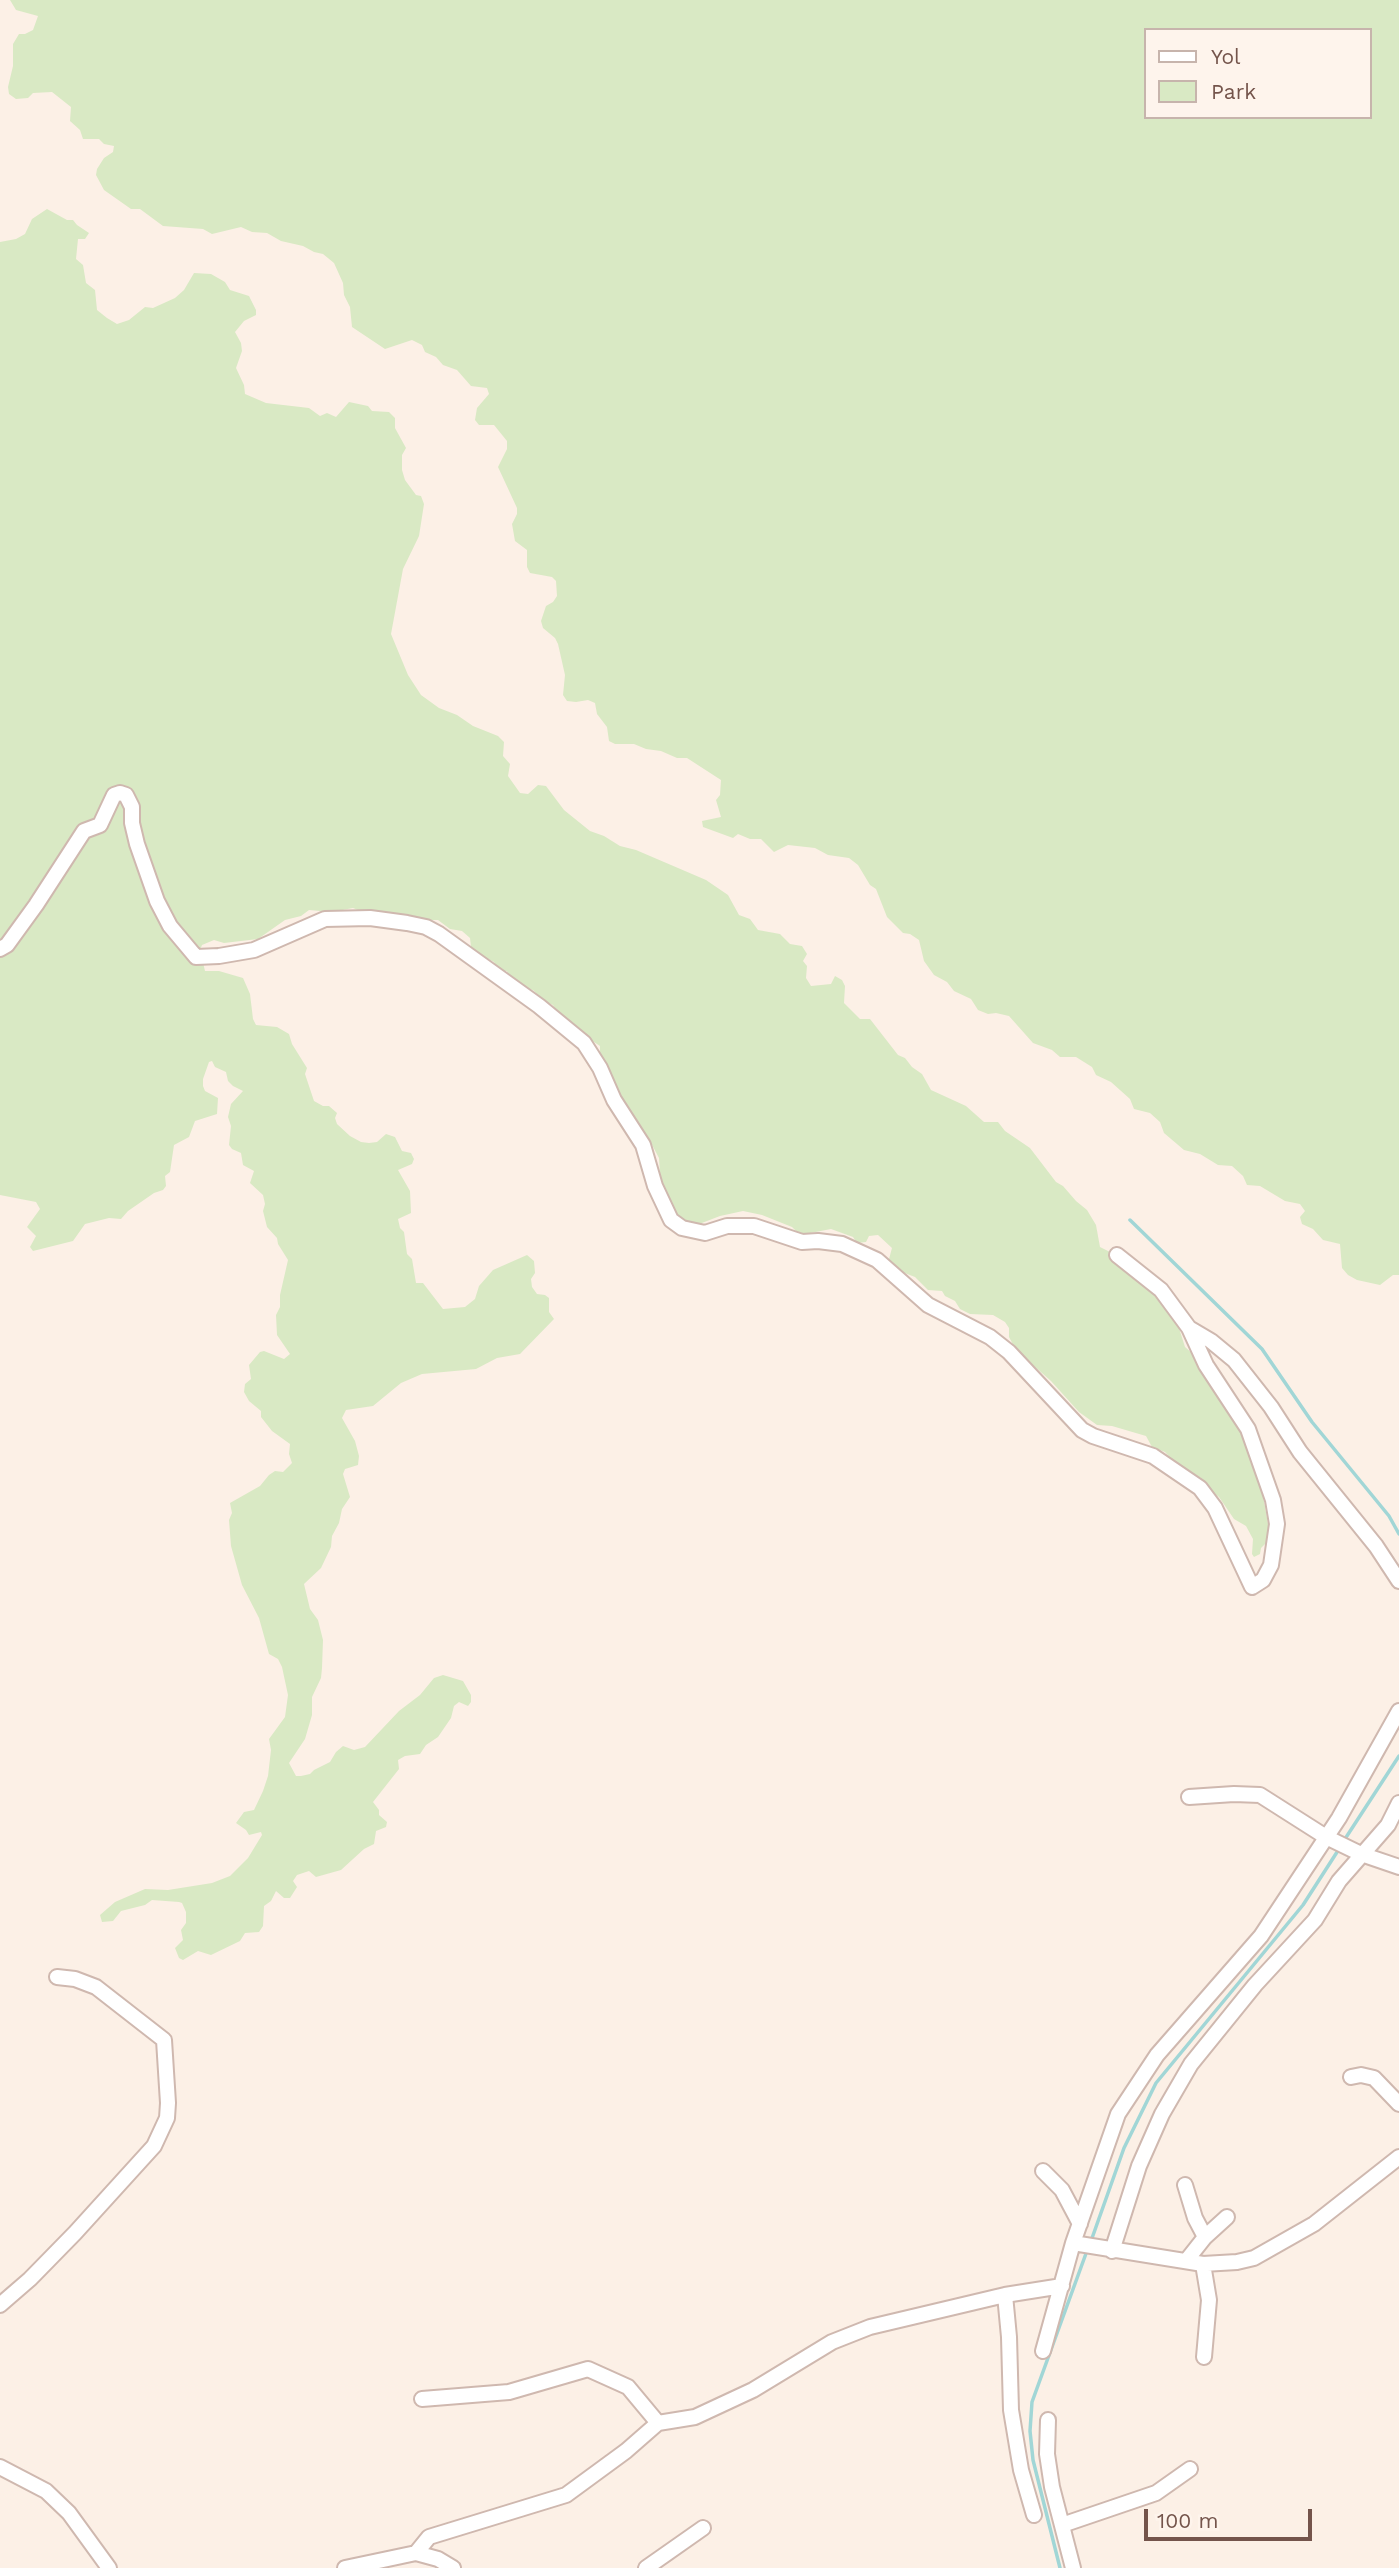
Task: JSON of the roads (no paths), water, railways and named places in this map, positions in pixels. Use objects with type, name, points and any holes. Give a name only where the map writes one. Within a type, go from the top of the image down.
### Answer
[{"type":"street","points":[[0,949],[7,945],[36,905],[84,831],[100,825],[114,795],[120,793],[130,800],[137,844],[157,901],[170,926],[196,957],[254,950],[325,919],[370,918],[433,930],[469,953],[584,1044],[643,1146],[671,1220],[682,1228],[705,1233],[727,1226],[754,1226],[802,1242],[842,1244],[877,1260],[928,1305],[990,1337],[1009,1352],[1082,1430],[1153,1456],[1200,1488],[1215,1508],[1252,1587],[1263,1580],[1271,1565],[1277,1524],[1273,1500],[1248,1429],[1206,1365],[1189,1328],[1161,1290],[1117,1255]]},
{"type":"street","points":[[1189,1328],[1211,1341],[1234,1360],[1271,1407],[1300,1452],[1376,1546],[1399,1581]]},
{"type":"street","points":[[1043,2351],[1073,2243],[1118,2114],[1157,2055],[1261,1936],[1339,1818],[1399,1711]]},
{"type":"street","points":[[1189,1797],[1260,1795],[1326,1837],[1361,1854],[1399,1867]]},
{"type":"street","points":[[1112,2251],[1139,2166],[1162,2114],[1191,2064],[1255,1985],[1315,1920],[1339,1881],[1388,1825],[1399,1803]]},
{"type":"street","points":[[0,2305],[75,2233],[154,2146],[167,2118],[164,2040],[96,1987],[75,1979],[57,1977]]},
{"type":"street","points":[[1351,2077],[1361,2075],[1374,2078],[1399,2104]]},
{"type":"street","points":[[1073,2243],[1203,2264],[1254,2258],[1314,2224],[1399,2157]]},
{"type":"street","points":[[1043,2171],[1062,2190],[1080,2224]]},
{"type":"street","points":[[1185,2185],[1195,2218],[1205,2237]]},
{"type":"street","points":[[1185,2261],[1205,2237],[1227,2217]]},
{"type":"street","points":[[1203,2264],[1209,2300],[1204,2357]]},
{"type":"street","points":[[416,2553],[429,2537],[516,2513],[566,2495],[626,2451],[658,2423],[695,2417],[753,2390],[832,2342],[870,2327],[1005,2295],[1062,2286]]},
{"type":"street","points":[[1005,2295],[1011,2410],[1021,2470],[1034,2515]]},
{"type":"street","points":[[422,2399],[509,2392],[588,2369],[628,2387],[658,2423]]},
{"type":"street","points":[[1048,2420],[1047,2454],[1073,2568]]},
{"type":"street","points":[[0,2467],[46,2491],[69,2513],[109,2568]]},
{"type":"street","points":[[1062,2525],[1156,2493],[1190,2469]]},
{"type":"street","points":[[646,2568],[703,2528]]},
{"type":"street","points":[[345,2568],[416,2553],[453,2568]]},
{"type":"waterway","points":[[1130,1220],[1262,1349],[1312,1422],[1389,1516],[1399,1534]]},
{"type":"waterway","points":[[1343,1842],[1399,1756]]},
{"type":"waterway","points":[[1091,2241],[1124,2148],[1156,2083],[1303,1905],[1339,1849]]},
{"type":"waterway","points":[[1060,2568],[1033,2460],[1030,2431],[1032,2402],[1088,2248]]}]
